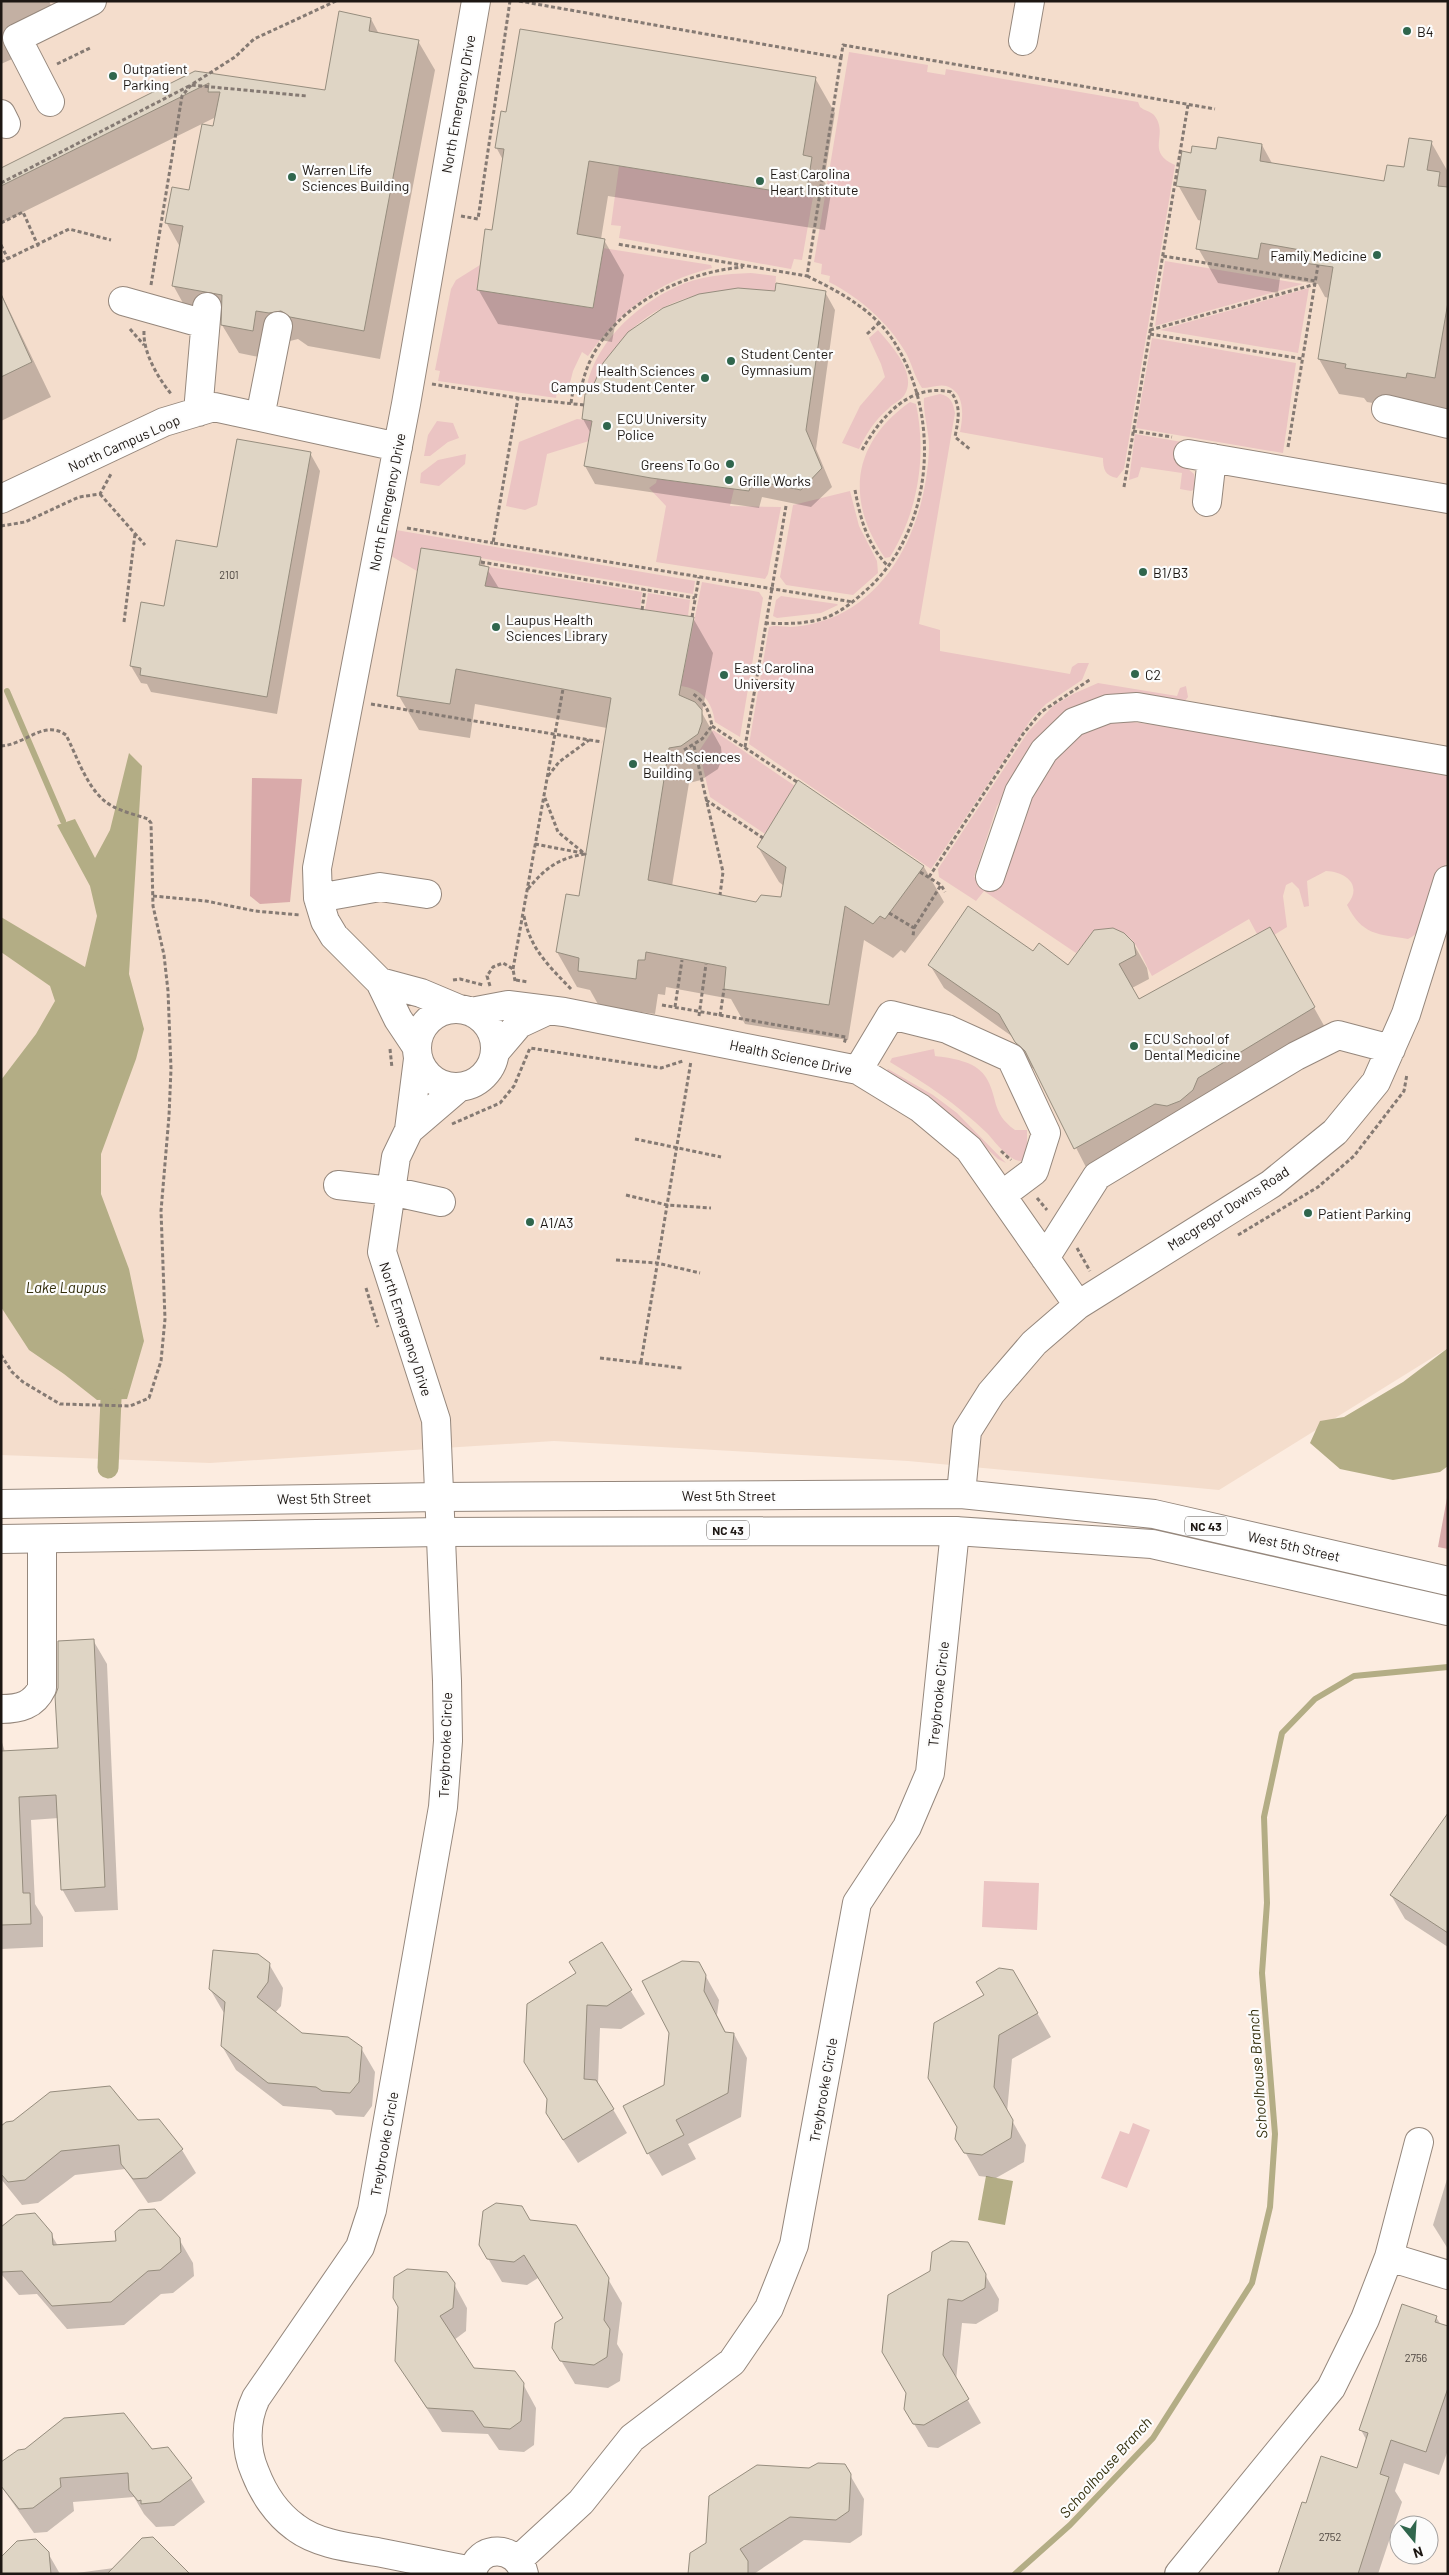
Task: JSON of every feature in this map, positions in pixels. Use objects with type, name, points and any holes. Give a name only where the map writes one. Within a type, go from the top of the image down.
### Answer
[{"type":"street","points":[[50,102],[9,42],[92,1]]},
{"type":"street","name":"North Emergency Drive","points":[[314,912],[317,868],[398,447],[476,1]]},
{"type":"street","points":[[1023,41],[1030,1]]},
{"type":"street","points":[[123,301],[206,316],[198,412]]},
{"type":"street","points":[[260,417],[278,326]]},
{"type":"street","name":"North Campus Loop","points":[[1,499],[164,422],[214,407],[398,447]]},
{"type":"street","points":[[1386,410],[1448,424]]},
{"type":"street","points":[[1207,502],[1200,456],[1448,499]]},
{"type":"street","points":[[990,877],[1019,792],[1044,751],[1074,722],[1108,709],[1137,707],[1448,761]]},
{"type":"street","name":"Macgregor Downs Road","points":[[961,1494],[967,1431],[991,1393],[1034,1343],[1078,1305],[1271,1184],[1335,1132],[1376,1082],[1406,1014],[1448,880]]},
{"type":"street","points":[[426,902],[380,887],[314,912],[334,936],[380,982],[417,1052],[423,1071],[432,1080],[444,1086],[458,1088]]},
{"type":"street","points":[[380,982],[421,992],[482,1018],[490,1027],[496,1051]]},
{"type":"street","points":[[496,1051],[519,1024],[556,999]]},
{"type":"street","name":"Health Science Drive","points":[[465,1010],[556,999],[698,1025],[858,1070],[920,1108],[969,1148],[1078,1305]]},
{"type":"street","name":"North Emergency Drive","points":[[441,1532],[436,1420],[382,1252],[396,1156],[409,1130],[419,1034],[426,1023],[446,1010],[465,1010]]},
{"type":"street","points":[[858,1070],[891,1015],[947,1029],[1010,1058],[1046,1133],[1034,1171],[1002,1195]]},
{"type":"street","points":[[1045,1258],[1097,1176],[1280,1066],[1338,1035],[1391,1050]]},
{"type":"street","name":"North Emergency Drive","points":[[409,1130],[458,1088],[469,1086],[488,1072],[496,1051]]},
{"type":"street","points":[[338,1185],[391,1191],[441,1202]]},
{"type":"street","name":"West 5th Street","points":[[1,1504],[440,1497],[961,1494],[1154,1514],[1448,1581]]},
{"type":"street","name":"NC 43","points":[[1,1539],[441,1532],[955,1531],[1152,1544],[1448,1611]]},
{"type":"street","name":"Treybrooke Circle","points":[[441,1532],[448,1741],[443,1808],[372,2210],[360,2247],[256,2398],[250,2418],[248,2444],[251,2464],[263,2490],[277,2510],[295,2528],[342,2546],[472,2572],[481,2557],[488,2553],[504,2551],[521,2567],[581,2502],[632,2438],[732,2362],[770,2308],[794,2245],[857,1903],[907,1827],[930,1773],[955,1531]]},
{"type":"street","points":[[1,1709],[15,1709],[28,1704],[37,1697],[42,1688],[42,1539]]},
{"type":"street","points":[[1179,2574],[1244,2497],[1331,2388],[1365,2319],[1389,2257],[1418,2142]]},
{"type":"street","points":[[1389,2257],[1448,2275]]},
{"type":"path","points":[[254,39],[336,1]]},
{"type":"path","points":[[458,225],[459,216],[478,218],[510,1]]},
{"type":"path","points":[[519,1],[840,58]]},
{"type":"path","points":[[807,276],[843,46],[1216,109]]},
{"type":"path","points":[[1,183],[191,85],[307,96]]},
{"type":"path","points":[[1124,487],[1188,105]]},
{"type":"path","points":[[1,223],[23,212],[40,248]]},
{"type":"path","points":[[1,262],[69,229],[111,240]]},
{"type":"path","points":[[617,244],[807,276],[848,296],[880,323],[899,349],[918,393],[925,437],[924,471],[916,507],[902,544],[881,578],[853,602],[826,617],[792,624],[765,623]]},
{"type":"path","points":[[1,245],[8,259]]},
{"type":"path","points":[[1163,256],[1316,282]]},
{"type":"path","points":[[1284,470],[1318,265]]},
{"type":"path","points":[[571,403],[573,390],[582,385],[588,366],[603,341],[624,317],[643,301],[672,285],[696,276],[749,266]]},
{"type":"path","points":[[1150,332],[1316,282]]},
{"type":"path","points":[[867,334],[880,323]]},
{"type":"path","points":[[129,327],[146,347]]},
{"type":"path","points":[[1150,332],[1303,359]]},
{"type":"path","points":[[430,384],[518,398],[584,405]]},
{"type":"path","points":[[862,450],[882,420],[908,398],[918,393],[941,390],[951,392],[960,409],[955,437],[971,450]]},
{"type":"path","points":[[493,543],[518,398]]},
{"type":"path","points":[[100,494],[114,468]]},
{"type":"path","points":[[855,490],[860,518],[870,542],[888,566]]},
{"type":"path","points":[[1,526],[25,522],[79,497],[100,494]]},
{"type":"path","points":[[100,494],[145,546]]},
{"type":"path","points":[[745,747],[786,506]]},
{"type":"path","points":[[405,522],[404,527],[493,543],[853,602]]},
{"type":"path","points":[[124,622],[135,534]]},
{"type":"path","points":[[480,562],[695,598]]},
{"type":"path","points":[[692,617],[699,576]]},
{"type":"path","points":[[642,610],[646,589]]},
{"type":"path","points":[[516,980],[513,969],[563,689]]},
{"type":"path","points":[[692,692],[709,709],[712,726],[797,782]]},
{"type":"path","points":[[348,700],[602,742]]},
{"type":"path","points":[[684,750],[694,746],[712,726]]},
{"type":"path","points":[[1,746],[46,729],[59,730],[66,735],[97,794],[113,806],[148,819],[152,827],[153,896],[164,955],[169,1025],[169,1116],[161,1211],[165,1319],[161,1361],[149,1398],[130,1406],[60,1404],[46,1397],[12,1372],[1,1355]]},
{"type":"path","points":[[548,776],[559,762],[589,740]]},
{"type":"path","points":[[694,746],[723,872],[720,895]]},
{"type":"path","points":[[544,796],[558,832],[585,854]]},
{"type":"path","points":[[706,800],[763,838]]},
{"type":"path","points":[[535,844],[585,854]]},
{"type":"path","points":[[527,889],[551,864],[567,856],[585,854]]},
{"type":"path","points":[[920,872],[940,886],[945,892]]},
{"type":"path","points":[[913,936],[914,928],[940,886]]},
{"type":"path","points":[[153,896],[206,900],[255,911],[314,912]]},
{"type":"path","points":[[523,912],[535,949],[554,973],[572,989],[581,991]]},
{"type":"path","points":[[889,913],[914,928]]},
{"type":"path","points":[[675,1007],[682,960]]},
{"type":"path","points":[[495,990],[490,987],[487,976],[492,967],[503,964],[513,969]]},
{"type":"path","points":[[698,1025],[706,964]]},
{"type":"path","points":[[516,980],[534,983]]},
{"type":"path","points":[[513,984],[516,980]]},
{"type":"path","points":[[556,999],[572,989]]},
{"type":"path","points":[[720,1016],[724,989]]},
{"type":"path","points":[[656,1004],[675,1007],[698,1025]]},
{"type":"path","points":[[698,1025],[720,1016],[846,1037],[844,1046]]},
{"type":"path","points":[[445,1121],[454,1125],[500,1103],[514,1086],[530,1048],[661,1068],[692,1057],[641,1362]]},
{"type":"path","points":[[635,1139],[720,1157]]},
{"type":"path","points":[[626,1195],[667,1205],[712,1208]]},
{"type":"path","points":[[1034,1196],[1049,1213]]},
{"type":"path","points":[[616,1260],[657,1263],[700,1273]]},
{"type":"path","points":[[600,1358],[682,1368]]},
{"type":"shaded area","name":"East Carolina University","points":[[1,1],[1448,1],[1448,1348],[1219,1490],[908,1461],[554,1441],[210,1463],[1,1455]]},
{"type":"shaded area","points":[[849,52],[928,65],[927,72],[945,75],[946,69],[1138,102],[1140,107],[1154,115],[1160,129],[1159,148],[1161,154],[1166,160],[1175,165],[1124,469],[1117,478],[1107,474],[1103,458],[960,432],[962,406],[957,394],[946,386],[922,388],[906,353],[891,331],[852,295],[829,282],[830,276],[821,274],[822,264],[814,262]]},
{"type":"shaded area","points":[[619,166],[813,197],[802,260],[794,259],[791,269],[619,238],[621,226],[611,225]]},
{"type":"shaded area","points":[[603,248],[711,265],[712,268],[674,281],[657,290],[627,312],[613,325],[588,356],[582,352],[573,371],[569,387],[558,385],[556,398],[438,381],[440,371],[435,370],[451,289],[456,280],[480,265],[477,290],[592,308]]},
{"type":"shaded area","points":[[1165,261],[1303,284],[1155,326]]},
{"type":"shaded area","points":[[751,273],[776,276],[775,291],[736,290],[697,295],[661,309],[644,319],[629,332],[590,393],[585,394],[589,376],[606,344],[630,317],[645,305],[660,295],[694,280],[722,275]]},
{"type":"shaded area","points":[[1309,288],[1298,353],[1160,330]]},
{"type":"shaded area","points":[[878,330],[901,360],[908,377],[908,386],[905,394],[883,413],[875,423],[859,449],[842,443],[860,406],[885,377],[869,338]]},
{"type":"shaded area","points":[[1152,338],[1296,363],[1283,453],[1136,428]]},
{"type":"shaded area","points":[[940,394],[947,396],[951,401],[955,413],[919,624],[940,630],[940,651],[1070,674],[1072,667],[1078,663],[1089,663],[1082,680],[1046,704],[1032,718],[931,869],[749,744],[769,627],[808,625],[836,616],[858,603],[877,587],[893,567],[915,522],[927,472],[929,447],[924,398]]},
{"type":"shaded area","points":[[910,402],[916,404],[921,444],[918,483],[900,540],[890,557],[885,558],[872,536],[864,515],[860,494],[861,474],[866,454],[876,436],[891,418]]},
{"type":"shaded area","points":[[577,419],[592,421],[589,441],[547,454],[537,505],[525,510],[506,506],[519,442]]},
{"type":"shaded area","points":[[437,421],[453,423],[459,438],[448,442],[430,456],[424,456],[428,435]]},
{"type":"shaded area","points":[[1135,434],[1188,443],[1181,463],[1194,474],[1195,489],[1191,491],[1180,489],[1182,473],[1141,467],[1138,477],[1129,480]]},
{"type":"shaded area","points":[[466,454],[465,464],[439,486],[420,483],[421,473],[438,460]]},
{"type":"shaded area","points":[[657,479],[734,489],[730,506],[781,507],[768,574],[765,579],[656,562],[666,506],[649,488],[656,483]]},
{"type":"shaded area","points":[[850,491],[859,526],[877,561],[878,573],[853,595],[786,585],[780,577],[793,505]]},
{"type":"shaded area","points":[[396,530],[695,581],[693,594],[421,548],[417,571],[391,556]]},
{"type":"shaded area","points":[[489,567],[642,592],[640,609],[485,586]]},
{"type":"shaded area","points":[[702,582],[759,592],[763,598],[740,737],[715,722],[714,715],[705,697],[695,690],[681,686]]},
{"type":"shaded area","points":[[648,593],[690,600],[688,616],[645,610]]},
{"type":"shaded area","points":[[781,596],[838,605],[821,613],[777,618],[773,616],[776,600]]},
{"type":"shaded area","points":[[1098,683],[1177,696],[1180,688],[1186,686],[1188,697],[1183,703],[1074,708],[1057,720],[1043,733],[997,806],[974,877],[995,887],[1012,835],[1039,783],[1057,756],[1078,735],[1105,723],[1124,721],[1188,729],[1448,776],[1448,854],[1434,902],[1423,926],[1408,939],[1379,934],[1365,928],[1358,922],[1347,905],[1352,898],[1353,892],[1353,886],[1350,881],[1340,874],[1326,871],[1307,881],[1309,906],[1304,907],[1299,889],[1292,882],[1286,885],[1283,896],[1287,927],[1274,935],[1270,927],[1257,934],[1249,919],[1152,976],[1137,947],[1126,934],[1108,929],[1095,930],[1076,953],[984,891],[976,901],[939,877],[938,869],[1028,732],[1053,706],[1073,694]]},
{"type":"shaded area","points":[[713,730],[795,786],[765,834],[710,797],[699,751]]},
{"type":"shaded area","points":[[252,778],[302,779],[290,902],[260,904],[250,896]]},
{"type":"shaded area","points":[[934,1049],[935,1056],[955,1059],[969,1064],[981,1071],[985,1076],[1002,1117],[1015,1130],[1027,1130],[1027,1150],[1022,1161],[1008,1155],[976,1122],[952,1103],[890,1062],[892,1058]]},
{"type":"shaded area","points":[[888,1069],[933,1095],[957,1113],[1006,1163],[998,1159],[955,1119],[886,1071]]},
{"type":"shaded area","points":[[1448,1498],[1448,1549],[1438,1547]]},
{"type":"shaded area","points":[[984,1881],[1039,1883],[1037,1930],[982,1927]]},
{"type":"shaded area","points":[[1133,2123],[1150,2130],[1127,2188],[1101,2178],[1120,2131],[1129,2134]]},
{"type":"water","name":"Lake Laupus","points":[[129,753],[142,766],[129,974],[144,1029],[136,1059],[101,1154],[101,1194],[129,1269],[144,1341],[127,1399],[97,1400],[29,1350],[1,1307],[1,1080],[36,1034],[55,1001],[50,986],[1,952],[1,917],[85,967],[97,916],[90,886],[57,825],[75,819],[95,858],[110,830]]},
{"type":"water","points":[[1448,1348],[1448,1466],[1440,1472],[1393,1480],[1340,1469],[1310,1443],[1320,1421],[1344,1417],[1403,1382]]},
{"type":"water","points":[[986,2176],[1013,2181],[1005,2225],[978,2220]]},
{"type":"building","name":"Warren Life Sciences Building","points":[[339,11],[371,18],[369,31],[419,40],[364,331],[290,317],[281,311],[269,313],[256,311],[253,331],[221,325],[222,295],[172,286],[183,226],[165,223],[172,187],[189,190],[202,124],[213,126],[220,92],[208,92],[209,83],[1,186],[1,168],[195,71],[325,90]]},
{"type":"building","name":"East Carolina Heart Institute","points":[[520,29],[816,77],[803,155],[812,157],[806,196],[589,161],[577,234],[605,239],[593,308],[477,290],[485,229],[492,230],[504,149],[495,148],[501,111],[506,112]]},
{"type":"building","name":"Family Medicine","points":[[1218,137],[1262,144],[1260,161],[1384,181],[1387,165],[1404,167],[1409,138],[1432,141],[1427,170],[1440,172],[1438,186],[1448,187],[1448,302],[1435,378],[1407,373],[1406,378],[1345,368],[1346,364],[1318,359],[1333,267],[1304,263],[1306,251],[1261,243],[1258,259],[1196,249],[1206,190],[1176,186],[1182,151],[1191,153],[1192,146],[1216,149]]},
{"type":"building","name":"Health Sciences Campus Student Center","points":[[776,283],[826,291],[806,430],[822,468],[801,490],[752,480],[749,491],[651,478],[584,466],[592,421],[582,419],[585,394],[590,393],[603,363],[628,332],[663,308],[699,294],[738,288],[775,291]]},
{"type":"building","points":[[1,294],[32,362],[1,377]]},
{"type":"building","points":[[237,439],[311,452],[267,697],[140,675],[141,668],[130,666],[141,602],[164,606],[176,540],[217,547]]},
{"type":"building","name":"Health Sciences Building","points":[[421,548],[481,557],[479,565],[489,567],[485,586],[694,617],[679,695],[695,702],[702,710],[702,722],[698,734],[681,746],[669,748],[648,880],[756,902],[761,895],[781,897],[786,867],[757,847],[798,780],[924,866],[885,919],[880,916],[873,924],[845,906],[829,1005],[724,989],[726,967],[646,952],[645,960],[638,960],[636,979],[578,971],[579,958],[556,952],[566,894],[579,896],[611,698],[456,669],[450,704],[397,696]]},
{"type":"building","name":"ECU School of Dental Medicine","points":[[968,906],[1033,951],[1039,943],[1068,965],[1094,930],[1113,928],[1124,933],[1134,943],[1136,955],[1119,964],[1139,999],[1270,927],[1315,1007],[1198,1078],[1193,1090],[1180,1101],[1167,1106],[1155,1104],[1074,1149],[1025,1051],[1015,1042],[999,1014],[928,965]]},
{"type":"building","points":[[94,1639],[105,1887],[61,1890],[56,1795],[19,1797],[23,1893],[30,1893],[31,1924],[1,1925],[1,1751],[58,1748],[55,1696],[58,1688],[58,1641]]},
{"type":"building","points":[[1448,1813],[1448,1933],[1390,1895]]},
{"type":"building","points":[[602,1942],[632,1990],[607,2006],[587,2005],[584,2079],[596,2080],[614,2109],[563,2140],[546,2113],[547,2099],[524,2062],[527,2004],[576,1973],[569,1962]]},
{"type":"building","points":[[213,1950],[258,1954],[270,1963],[268,1982],[257,1997],[302,2033],[348,2037],[362,2047],[359,2082],[350,2093],[322,2091],[316,2087],[268,2083],[221,2046],[225,2002],[209,1989]]},
{"type":"building","points":[[682,1961],[699,1962],[706,1975],[704,1991],[725,2032],[734,2033],[728,2093],[676,2120],[684,2135],[647,2154],[623,2106],[664,2085],[669,2033],[642,1981]]},
{"type":"building","points":[[999,1968],[1013,1970],[1038,2013],[999,2035],[994,2087],[1013,2120],[1011,2138],[982,2155],[964,2153],[955,2139],[957,2127],[928,2078],[934,2023],[984,1995],[976,1982]]},
{"type":"building","points":[[110,2086],[138,2120],[159,2119],[183,2149],[147,2178],[133,2179],[121,2164],[119,2145],[61,2151],[25,2180],[8,2182],[1,2174],[1,2126],[6,2122],[13,2121],[50,2092]]},
{"type":"building","points":[[496,2203],[522,2206],[530,2220],[576,2225],[609,2278],[604,2320],[610,2329],[607,2357],[594,2365],[560,2361],[552,2348],[555,2323],[563,2318],[524,2255],[514,2262],[487,2259],[479,2245],[483,2211]]},
{"type":"building","points":[[155,2209],[180,2238],[181,2252],[160,2270],[148,2271],[111,2302],[52,2306],[22,2271],[1,2272],[1,2227],[16,2215],[35,2213],[52,2233],[53,2245],[116,2241],[115,2231],[139,2210]]},
{"type":"building","points":[[951,2241],[968,2242],[986,2274],[985,2288],[962,2301],[948,2299],[943,2355],[969,2399],[924,2425],[913,2424],[904,2409],[906,2393],[882,2352],[888,2295],[930,2271],[932,2252]]},
{"type":"building","points":[[407,2269],[447,2272],[455,2283],[453,2308],[440,2316],[474,2368],[515,2371],[524,2383],[521,2421],[510,2429],[484,2427],[473,2411],[427,2408],[395,2361],[398,2307],[393,2298],[394,2277]]},
{"type":"building","points":[[1402,2304],[1437,2316],[1435,2322],[1448,2326],[1448,2388],[1426,2452],[1391,2440],[1380,2474],[1389,2477],[1358,2574],[1278,2574],[1302,2502],[1306,2503],[1321,2456],[1357,2468],[1368,2433],[1359,2430]]},
{"type":"building","points":[[124,2413],[152,2449],[168,2447],[192,2478],[160,2502],[141,2504],[141,2500],[138,2501],[129,2490],[128,2473],[60,2478],[61,2487],[33,2508],[19,2509],[1,2486],[1,2462],[18,2450],[25,2449],[64,2418]]},
{"type":"building","points":[[818,2463],[845,2464],[851,2474],[849,2511],[836,2520],[790,2517],[740,2549],[748,2561],[748,2574],[688,2574],[690,2553],[706,2543],[709,2496],[757,2465],[809,2468]]},
{"type":"building","points":[[153,2537],[190,2574],[107,2574],[142,2538]]},
{"type":"building","points":[[36,2539],[49,2552],[51,2574],[1,2574],[1,2557],[17,2541]]},
{"type":"waterway","points":[[7,691],[63,821]]},
{"type":"waterway","points":[[108,1468],[111,1399]]},
{"type":"waterway","name":"Schoolhouse Branch","points":[[1015,2574],[1070,2525],[1153,2438],[1252,2283],[1270,2207],[1275,2134],[1262,1973],[1267,1903],[1264,1817],[1282,1733],[1315,1699],[1354,1676],[1448,1667]]},
{"type":"place","name":"B4","points":[[1407,31]]},
{"type":"place","name":"Outpatient Parking","points":[[113,76]]},
{"type":"place","name":"Warren Life Sciences Building","points":[[292,177]]},
{"type":"place","name":"East Carolina Heart Institute","points":[[760,181]]},
{"type":"place","name":"Family Medicine","points":[[1377,255]]},
{"type":"place","name":"Student Center Gymnasium","points":[[731,361]]},
{"type":"place","name":"Health Sciences Campus Student Center","points":[[705,378]]},
{"type":"place","name":"ECU University Police","points":[[607,426]]},
{"type":"place","name":"Greens To Go","points":[[730,464]]},
{"type":"place","name":"Grille Works","points":[[729,480]]},
{"type":"place","name":"B1/B3","points":[[1143,572]]},
{"type":"place","name":"Laupus Health Sciences Library","points":[[496,627]]},
{"type":"place","name":"C2","points":[[1135,674]]},
{"type":"place","name":"East Carolina University","points":[[724,675]]},
{"type":"place","name":"Health Sciences Building","points":[[633,764]]},
{"type":"place","name":"ECU School of Dental Medicine","points":[[1134,1046]]},
{"type":"place","name":"Patient Parking","points":[[1308,1213]]},
{"type":"place","name":"A1/A3","points":[[530,1222]]}]
